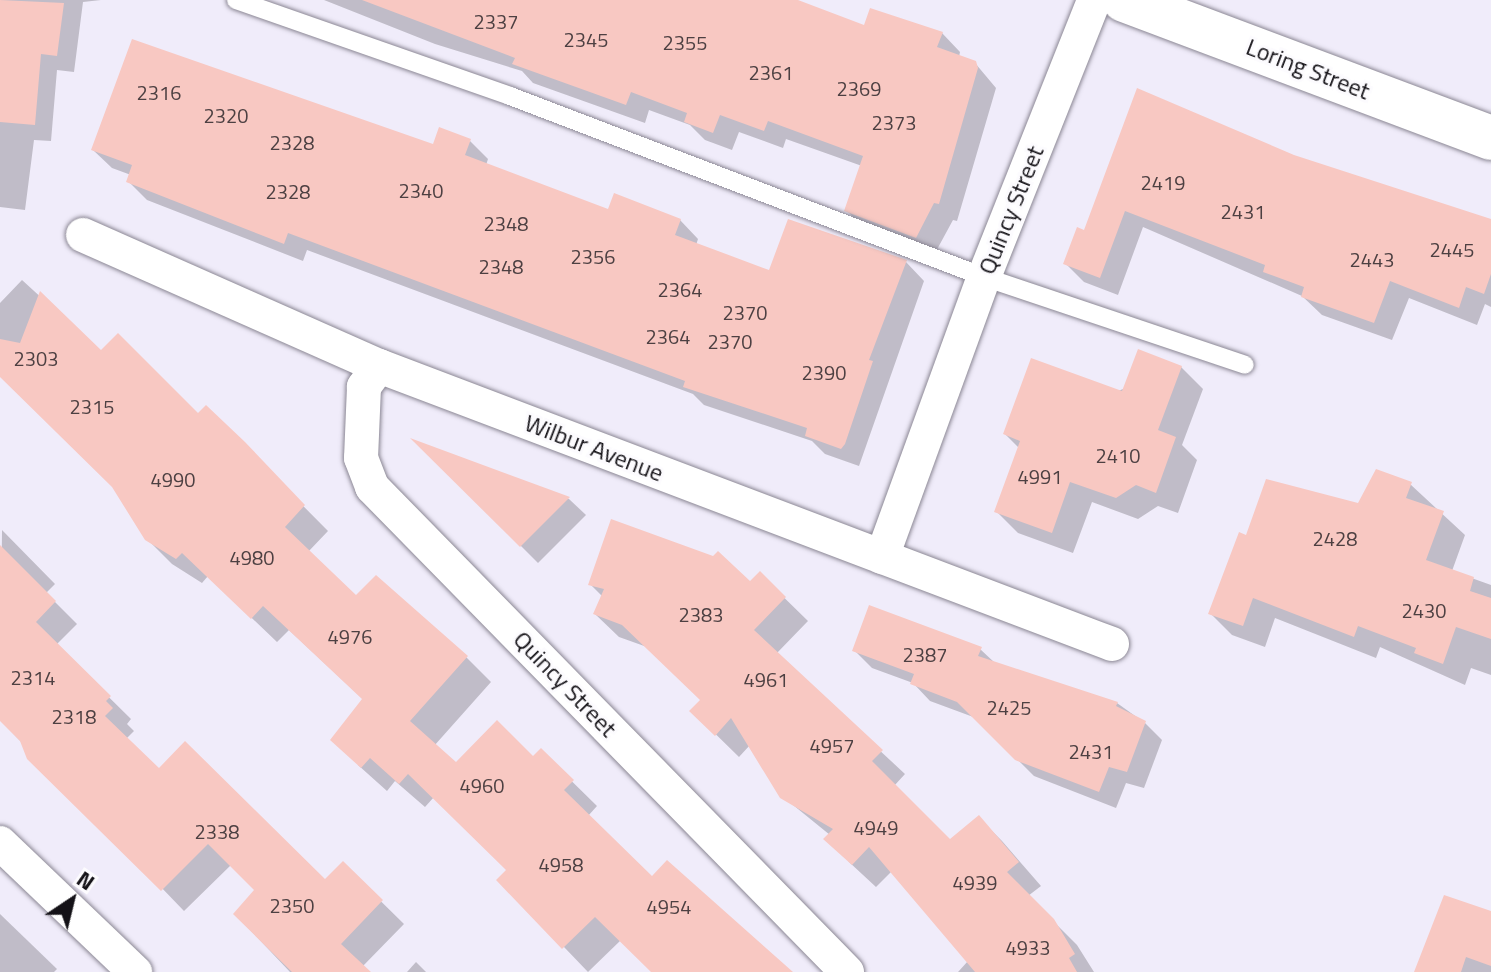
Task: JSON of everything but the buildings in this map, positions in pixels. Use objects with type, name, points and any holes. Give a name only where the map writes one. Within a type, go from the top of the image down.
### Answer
[{"type":"street","name":"Quincy Street","points":[[882,557],[984,277],[1094,0]]},
{"type":"street","name":"Loring Street","points":[[1124,0],[1491,138]]},
{"type":"street","name":"Wilbur Avenue","points":[[83,235],[379,366],[1112,644]]},
{"type":"street","name":"Quincy Street","points":[[379,366],[364,387],[361,458],[372,487],[847,972]]},
{"type":"street","points":[[0,843],[135,972]]},
{"type":"lane","points":[[236,0],[510,96],[984,277],[1245,365]]}]
